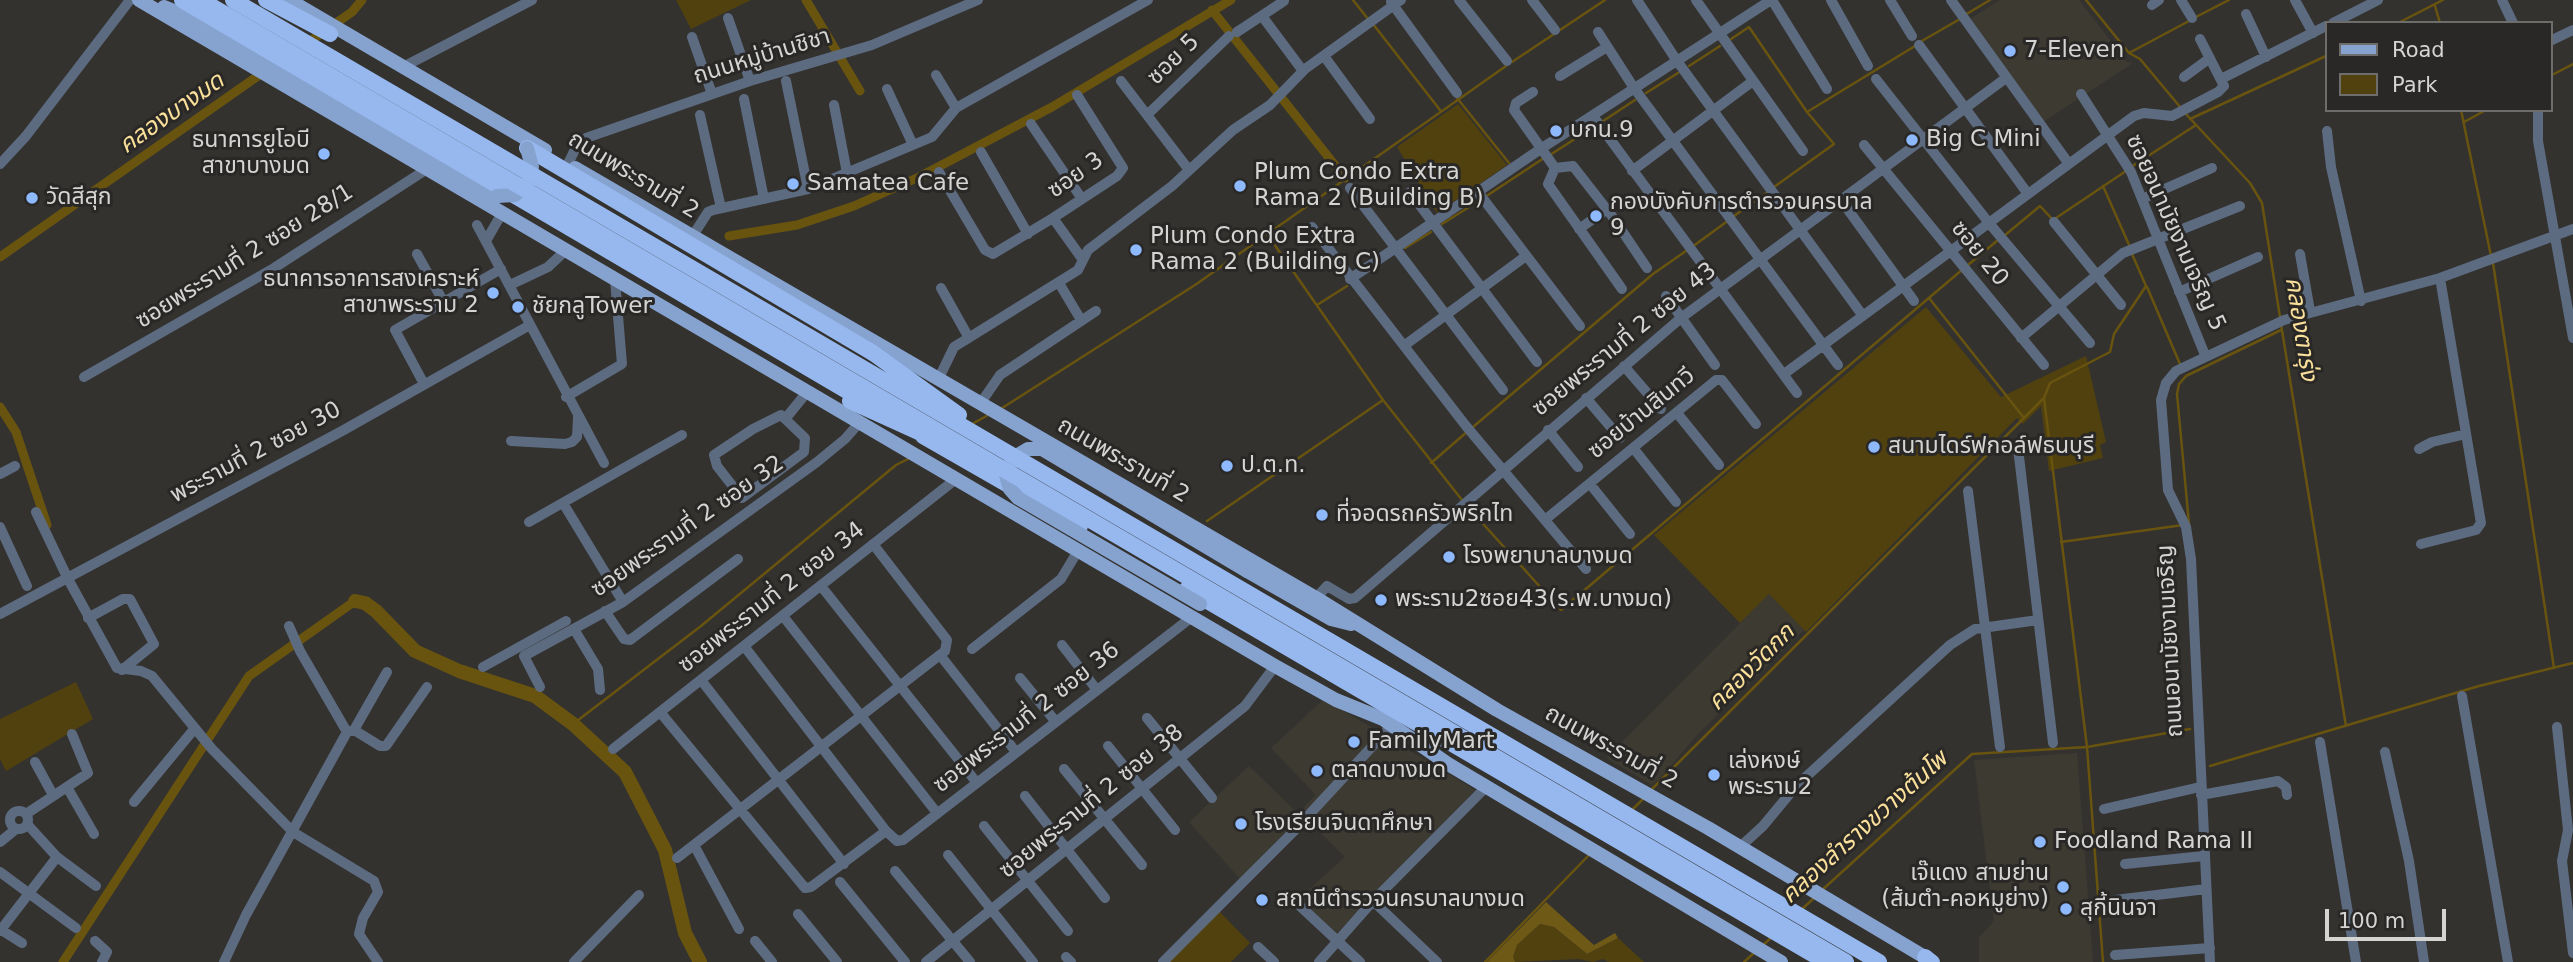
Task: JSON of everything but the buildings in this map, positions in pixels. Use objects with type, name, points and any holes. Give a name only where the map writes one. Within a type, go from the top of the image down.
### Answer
[{"type":"highway","points":[[182,0],[252,54],[299,70],[1826,962]]},
{"type":"highway","points":[[201,0],[1846,962]]},
{"type":"highway","points":[[233,0],[1880,962]]},
{"type":"highway","name":"ถนนพระรามที่ 2","points":[[243,0],[288,27],[334,39],[981,433],[1880,962]]},
{"type":"highway","points":[[266,0],[313,21],[334,39]]},
{"type":"highway","points":[[527,148],[899,369],[1005,451]]},
{"type":"highway","points":[[498,196],[861,407],[996,466]]},
{"type":"main road","points":[[141,0],[252,54],[498,196],[515,195],[528,184],[532,167],[527,148],[334,39]]},
{"type":"main road","points":[[282,0],[313,21]]},
{"type":"main road","points":[[296,2],[313,21]]},
{"type":"main road","name":"ถนนพระรามที่ 2","points":[[334,39],[403,67],[1316,598],[1497,710],[1661,801],[1930,960]]},
{"type":"main road","points":[[252,54],[284,85],[615,281],[1079,549],[1348,691],[1387,722],[1486,787],[1781,962]]},
{"type":"main road","points":[[1364,628],[1331,619],[1042,449],[1028,449],[1013,458],[1006,475],[1010,489],[1017,498],[1196,610],[1275,666],[1336,700],[1387,722]]},
{"type":"street","points":[[0,164],[26,136],[130,0]]},
{"type":"street","points":[[403,67],[532,0]]},
{"type":"street","name":"ถนนหมู่บ้านชิชา","points":[[568,163],[578,143],[586,138],[750,81],[836,57],[978,0]]},
{"type":"street","points":[[692,237],[708,212],[808,189],[938,133],[956,108],[1148,0]]},
{"type":"street","points":[[1459,0],[1507,61]]},
{"type":"street","points":[[1532,0],[1555,30]]},
{"type":"street","points":[[1637,0],[1677,61],[1863,316]]},
{"type":"street","points":[[1696,0],[1803,151]]},
{"type":"street","points":[[1350,279],[1542,148],[1719,34],[1758,4],[1772,0],[1827,89]]},
{"type":"street","points":[[1831,0],[1868,66]]},
{"type":"street","points":[[1890,0],[1915,41],[2028,194]]},
{"type":"street","points":[[1951,0],[2069,164]]},
{"type":"street","points":[[2181,0],[2192,18]]},
{"type":"street","points":[[2295,0],[2313,33]]},
{"type":"street","points":[[2336,21],[2359,4],[2378,0]]},
{"type":"street","name":"ซอย 5","points":[[1147,115],[1233,34],[1284,1]]},
{"type":"street","points":[[2505,1],[2512,21]]},
{"type":"street","points":[[938,380],[954,347],[1078,270],[1088,250],[1189,170],[1303,71],[1395,2],[1457,93]]},
{"type":"street","points":[[2246,14],[2266,57]]},
{"type":"street","points":[[1262,16],[1303,71]]},
{"type":"street","points":[[729,18],[750,81]]},
{"type":"street","points":[[2221,79],[2324,27]]},
{"type":"street","points":[[2552,40],[2573,30]]},
{"type":"street","points":[[1598,32],[1634,88],[1838,365]]},
{"type":"street","points":[[692,37],[712,94]]},
{"type":"street","points":[[1784,374],[1949,252],[1992,227],[2028,194],[2137,115],[2176,115],[2218,92],[2224,86],[2200,39]]},
{"type":"street","points":[[1560,76],[1607,47]]},
{"type":"street","points":[[1324,56],[1370,119]]},
{"type":"street","points":[[2184,77],[2210,58]]},
{"type":"street","points":[[936,75],[956,108]]},
{"type":"street","name":"ซอยพระรามที่ 2 ซอย 43","points":[[1316,598],[1327,586],[1349,599],[1355,598],[1467,498],[1681,318],[2006,78]]},
{"type":"street","points":[[1876,79],[1992,227],[2090,343]]},
{"type":"street","points":[[786,81],[808,189]]},
{"type":"street","name":"ซอย 5","points":[[1121,81],[1189,170]]},
{"type":"street","points":[[1632,171],[1753,81]]},
{"type":"street","points":[[887,89],[914,145]]},
{"type":"street","points":[[1534,92],[1514,107],[1555,168]]},
{"type":"street","name":"ซอยอนามัยงามเจริญ 5","points":[[2081,94],[2131,172],[2205,355]]},
{"type":"street","name":"ซอย 3","points":[[939,172],[988,254],[1028,234],[1117,176],[1124,168],[1077,95]]},
{"type":"street","points":[[744,99],[765,199]]},
{"type":"street","points":[[834,105],[847,173]]},
{"type":"street","points":[[2538,112],[2538,141],[2573,338]]},
{"type":"street","points":[[700,116],[722,208]]},
{"type":"street","points":[[1593,116],[1797,393]]},
{"type":"street","points":[[1031,124],[1082,200]]},
{"type":"street","points":[[2327,131],[2331,167],[2361,301]]},
{"type":"street","name":"ซอย 20","points":[[1864,145],[2044,365]]},
{"type":"street","points":[[981,152],[1028,234]]},
{"type":"street","points":[[1555,168],[1573,166],[1647,268]]},
{"type":"street","points":[[1555,168],[1548,184],[1622,289]]},
{"type":"street","points":[[2142,199],[2212,168]]},
{"type":"street","name":"ซอยพระรามที่ 2 ซอย 28/1","points":[[84,377],[274,268],[427,169]]},
{"type":"street","points":[[1350,188],[1503,390]]},
{"type":"street","points":[[1410,192],[1537,362]]},
{"type":"street","points":[[1478,192],[1580,326]]},
{"type":"street","points":[[1841,200],[1913,301]]},
{"type":"street","points":[[2021,338],[2096,274],[2129,251],[2239,206]]},
{"type":"street","points":[[1579,229],[1606,210]]},
{"type":"street","points":[[485,241],[502,213]]},
{"type":"street","name":"ซอย 3","points":[[1053,219],[1083,261]]},
{"type":"street","points":[[2054,222],[2121,305]]},
{"type":"street","points":[[477,225],[566,397],[604,463]]},
{"type":"street","points":[[1312,227],[1469,430],[1586,569]]},
{"type":"street","name":"ถนนอนามัยงามเจริญ","points":[[2210,962],[2197,660],[2186,527],[2168,490],[2161,400],[2166,383],[2176,371],[2205,355],[2279,322],[2310,311],[2361,301],[2440,278],[2573,229]]},
{"type":"street","points":[[510,285],[548,267],[565,251]]},
{"type":"street","points":[[416,254],[443,301]]},
{"type":"street","points":[[2300,254],[2310,311]]},
{"type":"street","points":[[1405,345],[1526,256]]},
{"type":"street","points":[[2179,292],[2258,257]]},
{"type":"street","points":[[424,384],[395,330],[500,269]]},
{"type":"street","points":[[2421,544],[2480,527],[2440,278]]},
{"type":"street","points":[[566,397],[622,364],[615,281]]},
{"type":"street","points":[[1059,282],[1081,320]]},
{"type":"street","points":[[942,288],[969,338]]},
{"type":"street","points":[[1666,296],[1715,365]]},
{"type":"street","points":[[982,406],[997,377],[1096,311]]},
{"type":"street","name":"พระรามที่ 2 ซอย 30","points":[[0,614],[530,325]]},
{"type":"street","points":[[1624,366],[1661,409]]},
{"type":"street","name":"ซอยบ้านสินทวี","points":[[1546,519],[1719,380],[1756,424]]},
{"type":"street","points":[[786,418],[807,392]]},
{"type":"street","points":[[1586,398],[1620,438]]},
{"type":"street","points":[[1677,413],[1719,465]]},
{"type":"street","points":[[778,415],[786,418],[805,438],[804,452],[742,498],[717,466],[714,455],[778,415]]},
{"type":"street","points":[[511,441],[565,444],[572,442],[577,437],[578,417]]},
{"type":"street","name":"ซอยพระรามที่ 2 ซอย 32","points":[[483,667],[623,602],[817,462],[860,422]]},
{"type":"street","points":[[1548,430],[1578,467]]},
{"type":"street","points":[[2419,449],[2432,442],[2466,434]]},
{"type":"street","points":[[529,522],[682,435]]},
{"type":"street","points":[[2018,448],[2053,743]]},
{"type":"street","points":[[1634,449],[1676,502]]},
{"type":"street","points":[[0,474],[15,466]]},
{"type":"street","name":"ซอยพระรามที่ 2 ซอย 34","points":[[613,749],[956,479]]},
{"type":"street","points":[[1590,484],[1630,534]]},
{"type":"street","points":[[1968,491],[2000,747]]},
{"type":"street","points":[[563,503],[623,602]]},
{"type":"street","points":[[36,512],[88,618],[114,664],[122,670],[148,673],[212,749],[293,832],[368,877],[377,886],[378,892],[363,918],[359,934],[378,962]]},
{"type":"street","points":[[0,527],[27,586]]},
{"type":"street","points":[[677,858],[940,655],[947,640],[873,544]]},
{"type":"street","points":[[972,649],[1060,579],[1079,549]]},
{"type":"street","points":[[606,611],[624,639],[630,640],[738,559]]},
{"type":"street","points":[[821,586],[977,783]]},
{"type":"street","points":[[88,618],[123,599],[130,599],[154,644],[122,670]]},
{"type":"street","name":"ซอยพระรามที่ 2 ซอย 36","points":[[886,831],[897,841],[903,840],[1196,610]]},
{"type":"street","points":[[783,615],[937,813]]},
{"type":"street","points":[[1740,847],[1763,826],[1797,785],[1950,645],[1975,629],[2038,620]]},
{"type":"street","points":[[570,625],[598,669],[600,690]]},
{"type":"street","points":[[289,626],[297,646],[350,731],[380,746],[386,746],[427,687]]},
{"type":"street","points":[[1062,645],[1097,690]]},
{"type":"street","points":[[533,646],[524,656],[540,687]]},
{"type":"street","points":[[660,712],[805,888],[811,887],[844,864],[886,831],[744,646]]},
{"type":"street","points":[[940,655],[1016,752]]},
{"type":"street","name":"ซอยพระรามที่ 2 ซอย 38","points":[[926,962],[1245,706],[1275,666]]},
{"type":"street","points":[[224,962],[293,832],[387,672]]},
{"type":"street","points":[[1020,678],[1056,722]]},
{"type":"street","points":[[701,680],[844,864]]},
{"type":"street","points":[[2462,696],[2508,962]]},
{"type":"street","points":[[1147,718],[1212,798]]},
{"type":"street","points":[[1163,962],[1293,832],[1387,722]]},
{"type":"street","points":[[2557,727],[2568,830],[2562,861],[2573,953]]},
{"type":"street","points":[[134,802],[195,728]]},
{"type":"street","points":[[0,842],[53,796],[88,773],[72,734]]},
{"type":"street","points":[[2320,742],[2356,962]]},
{"type":"street","points":[[1108,746],[1175,830]]},
{"type":"street","points":[[2385,752],[2409,861],[2424,962]]},
{"type":"street","points":[[35,762],[53,796]]},
{"type":"street","points":[[1064,769],[1142,865]]},
{"type":"street","points":[[2104,808],[2278,781],[2286,787],[2287,795]]},
{"type":"street","points":[[1319,962],[1373,901],[1486,787]]},
{"type":"street","points":[[67,788],[94,834]]},
{"type":"street","points":[[1025,796],[1105,898]]},
{"type":"street","points":[[0,808],[11,816],[18,811],[23,822],[57,857],[96,886]]},
{"type":"street","points":[[984,826],[1068,931]]},
{"type":"street","points":[[694,845],[739,929]]},
{"type":"street","points":[[948,855],[1033,962]]},
{"type":"street","points":[[2124,864],[2204,856]]},
{"type":"street","points":[[22,943],[0,930],[57,857]]},
{"type":"street","points":[[895,871],[970,962]]},
{"type":"street","points":[[0,872],[76,928]]},
{"type":"street","points":[[840,882],[905,962]]},
{"type":"street","points":[[2107,901],[2206,889]]},
{"type":"street","points":[[574,962],[639,895]]},
{"type":"street","points":[[1373,901],[1437,962]]},
{"type":"street","points":[[1301,907],[1360,962]]},
{"type":"street","points":[[798,914],[836,962]]},
{"type":"street","points":[[95,941],[107,952],[102,962]]},
{"type":"street","points":[[755,941],[772,962]]},
{"type":"street","points":[[1258,947],[1275,962]]},
{"type":"street","points":[[2115,955],[2210,948]]},
{"type":"shaded area","points":[[2000,0],[2079,0],[2127,62],[2133,63],[2043,122],[1968,20]]},
{"type":"shaded area","points":[[1769,594],[1804,630],[1698,734],[1661,777],[1652,785],[1606,758]]},
{"type":"shaded area","points":[[1324,699],[1475,790],[1335,935],[1296,901],[1345,857],[1307,819],[1298,814],[1291,826],[1240,879],[1189,822],[1249,766],[1298,813],[1316,795],[1271,748]]},
{"type":"shaded area","points":[[2077,753],[2093,962],[1979,962],[1979,937],[1994,921],[1974,760]]},
{"type":"shaded area","points":[[1546,902],[1594,945],[1615,933],[1618,938],[1587,954],[1554,927],[1540,924],[1517,945],[1513,957],[1515,962],[1487,962]]},
{"type":"green space","points":[[676,0],[751,0],[691,29]]},
{"type":"green space","points":[[1458,104],[1507,165],[1437,213],[1397,147]]},
{"type":"green space","name":"สนามไดร์ฟกอล์ฟธนบุรี","points":[[1926,307],[2001,397],[2086,356],[2106,442],[2100,445],[2103,458],[2049,471],[2041,406],[2023,424],[2017,418],[1806,632],[1769,594],[1740,623],[1654,535]]},
{"type":"green space","points":[[76,682],[93,719],[6,771],[0,759],[0,719]]},
{"type":"green space","points":[[1219,911],[1250,943],[1231,962],[1167,962]]},
{"type":"green space","points":[[1540,924],[1554,927],[1587,954],[1618,938],[1644,962],[1609,962],[1603,959],[1593,962],[1579,959],[1515,962],[1513,957],[1517,945]]},
{"type":"waterway","name":"คลองบางมด","points":[[306,44],[352,12],[362,0]]},
{"type":"waterway","points":[[806,0],[860,91]]},
{"type":"waterway","points":[[729,236],[797,225],[854,206],[919,177],[1052,107],[1231,0]]},
{"type":"waterway","points":[[1353,0],[1368,19]]},
{"type":"waterway","points":[[1512,62],[1605,0]]},
{"type":"waterway","points":[[1965,15],[1990,0]]},
{"type":"waterway","name":"คลองตารุ่ง","points":[[2086,0],[2129,53],[2140,59],[2181,108]]},
{"type":"waterway","points":[[2194,18],[2229,0]]},
{"type":"waterway","points":[[2402,21],[2443,0]]},
{"type":"waterway","points":[[2435,6],[2439,21]]},
{"type":"waterway","points":[[1212,10],[1345,178]]},
{"type":"waterway","points":[[1920,42],[1960,19]]},
{"type":"waterway","points":[[2129,53],[2189,21]]},
{"type":"waterway","points":[[1373,24],[1440,110]]},
{"type":"waterway","points":[[1731,39],[1749,27],[1807,112],[1834,144],[1774,187]]},
{"type":"waterway","points":[[1689,66],[1720,46]]},
{"type":"waterway","points":[[1807,112],[1915,46]]},
{"type":"waterway","points":[[2190,119],[2324,57]]},
{"type":"waterway","points":[[2552,75],[2573,64]]},
{"type":"waterway","points":[[999,410],[1195,285],[1506,66]]},
{"type":"waterway","name":"คลองบางมด","points":[[0,257],[265,71]]},
{"type":"waterway","points":[[1646,93],[1678,73]]},
{"type":"waterway","points":[[1457,98],[1509,163]]},
{"type":"waterway","points":[[1600,123],[1635,100]]},
{"type":"waterway","points":[[2461,112],[2491,256]]},
{"type":"waterway","points":[[2464,122],[2482,112]]},
{"type":"waterway","name":"คลองตารุ่ง","points":[[2185,113],[2250,183],[2262,203],[2280,317]]},
{"type":"waterway","points":[[2131,167],[2196,125]]},
{"type":"waterway","points":[[1550,155],[1595,126]]},
{"type":"waterway","points":[[1488,195],[1544,158]]},
{"type":"waterway","points":[[2004,236],[2040,206],[2053,220],[2126,171]]},
{"type":"waterway","points":[[2103,186],[2130,247]]},
{"type":"waterway","points":[[1734,216],[1769,191]]},
{"type":"waterway","points":[[1442,224],[1477,202]]},
{"type":"waterway","points":[[1692,247],[1729,220]]},
{"type":"waterway","points":[[1405,248],[1431,232]]},
{"type":"waterway","points":[[1267,234],[1383,400],[1462,500]]},
{"type":"waterway","points":[[1968,265],[1998,240]]},
{"type":"waterway","points":[[1473,427],[1653,274],[1686,251]]},
{"type":"waterway","points":[[2103,962],[2087,747],[2044,398],[2050,383],[2110,352],[2114,334],[2146,286],[2132,254]]},
{"type":"waterway","points":[[2493,263],[2554,668]]},
{"type":"waterway","points":[[1466,505],[1561,610],[1963,269]]},
{"type":"waterway","points":[[1317,305],[1347,286]]},
{"type":"waterway","points":[[2147,287],[2180,364]]},
{"type":"waterway","points":[[1929,298],[2024,418]]},
{"type":"waterway","name":"คลองตารุ่ง","points":[[2281,324],[2346,726]]},
{"type":"waterway","points":[[2189,524],[2177,394],[2179,384],[2186,376],[2281,330]]},
{"type":"waterway","name":"คลองวัดกก","points":[[1652,789],[2044,398]]},
{"type":"waterway","points":[[1207,521],[1383,400]]},
{"type":"waterway","points":[[0,407],[16,432],[47,525]]},
{"type":"waterway","points":[[972,424],[990,414]]},
{"type":"waterway","points":[[1431,463],[1468,431]]},
{"type":"waterway","points":[[573,724],[701,626],[896,465],[910,458]]},
{"type":"waterway","points":[[2061,542],[2183,525]]},
{"type":"waterway","points":[[63,962],[249,676],[355,601]]},
{"type":"waterway","points":[[355,601],[365,603],[376,611],[415,651],[459,671],[535,696],[573,724],[625,772],[665,850],[685,933],[700,962]]},
{"type":"waterway","points":[[2210,766],[2479,686],[2573,663]]},
{"type":"waterway","name":"คลองลำรางขวางต้นโพ","points":[[1821,891],[1972,754],[2087,747],[2190,729]]},
{"type":"waterway","name":"คลองวัดกก","points":[[1633,809],[1643,799]]},
{"type":"waterway","name":"คลองวัดกก","points":[[1485,962],[1589,855]]},
{"type":"waterway","name":"คลองลำรางขวางต้นโพ","points":[[1801,910],[1814,898]]},
{"type":"waterway","name":"คลองลำรางขวางต้นโพ","points":[[1762,946],[1773,936]]},
{"type":"waterway","name":"คลองลำรางขวางต้นโพ","points":[[1744,962],[1754,953]]},
{"type":"place","name":"7-Eleven","points":[[2010,51]]},
{"type":"place","name":"บกน.9","points":[[1556,131]]},
{"type":"place","name":"Big C Mini","points":[[1912,140]]},
{"type":"place","name":"ธนาคารยูโอบี สาขาบางมด","points":[[324,154]]},
{"type":"place","name":"Samatea Cafe","points":[[793,184]]},
{"type":"place","name":"Plum Condo Extra Rama 2 (Building B)","points":[[1240,186]]},
{"type":"place","name":"วัดสีสุก","points":[[32,198]]},
{"type":"place","name":"กองบังคับการตำรวจนครบาล 9","points":[[1596,216]]},
{"type":"place","name":"Plum Condo Extra Rama 2 (Building C)","points":[[1136,250]]},
{"type":"place","name":"ธนาคารอาคารสงเคราะห์ สาขาพระราม 2","points":[[493,293]]},
{"type":"place","name":"ชัยกลูTower","points":[[518,307]]},
{"type":"place","name":"สนามไดร์ฟกอล์ฟธนบุรี","points":[[1874,447]]},
{"type":"place","name":"ป.ต.ท.","points":[[1227,466]]},
{"type":"place","name":"ที่จอดรถครัวพริกไท","points":[[1322,515]]},
{"type":"place","name":"โรงพยาบาลบางมด","points":[[1449,557]]},
{"type":"place","name":"พระราม2ซอย43(ร.พ.บางมด)","points":[[1381,600]]},
{"type":"place","name":"FamilyMart","points":[[1354,742]]},
{"type":"place","name":"ตลาดบางมด","points":[[1317,771]]},
{"type":"place","name":"เล่งหงษ์ พระราม2","points":[[1714,775]]},
{"type":"place","name":"โรงเรียนจินดาศึกษา","points":[[1241,824]]},
{"type":"place","name":"Foodland Rama II","points":[[2040,842]]},
{"type":"place","name":"เจ๊แดง สามย่าน (ส้มตำ-คอหมูย่าง)","points":[[2063,887]]},
{"type":"place","name":"สถานีตำรวจนครบาลบางมด","points":[[1262,900]]},
{"type":"place","name":"สุกี้นินจา","points":[[2066,909]]}]
